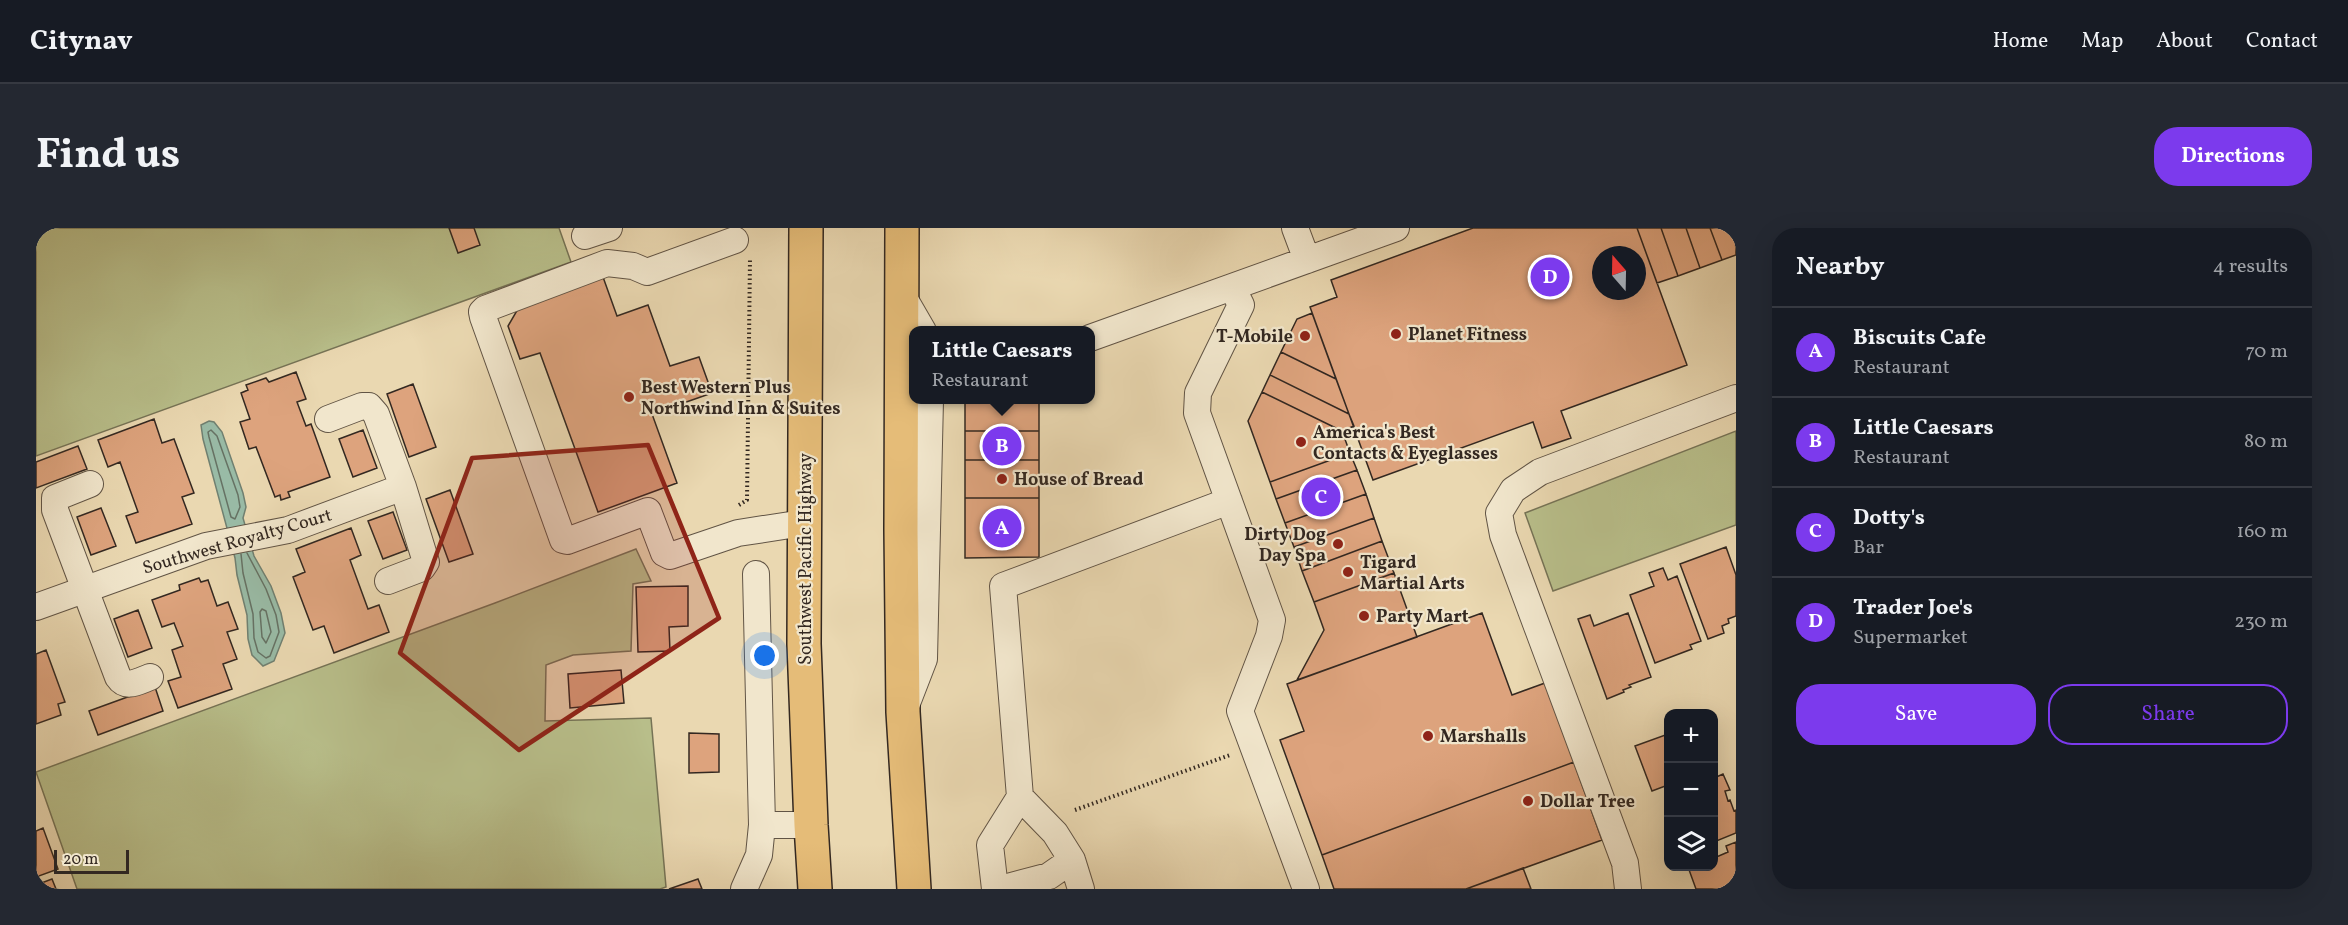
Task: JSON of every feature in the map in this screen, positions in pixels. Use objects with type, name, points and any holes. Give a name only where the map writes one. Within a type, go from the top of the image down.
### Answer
[{"type":"highway","name":"Southwest Pacific Highway","points":[[806,228],[804,644],[815,889]]},
{"type":"highway","points":[[902,228],[903,712],[914,889]]},
{"type":"street","points":[[585,236],[609,228]]},
{"type":"street","points":[[1295,228],[1307,260]]},
{"type":"street","points":[[1095,336],[1396,228]]},
{"type":"street","points":[[743,246],[647,272],[633,266],[607,263],[485,309],[482,312],[483,317],[563,540],[567,541],[648,511],[664,553],[670,556],[738,533],[803,523]]},
{"type":"street","points":[[1233,287],[1241,305],[1198,393],[1197,413],[1272,620],[1269,636],[1240,711],[1306,889]]},
{"type":"street","points":[[902,293],[921,326]]},
{"type":"street","points":[[1628,889],[1625,862],[1503,536],[1499,513],[1513,490],[1540,472],[1736,398]]},
{"type":"street","points":[[903,712],[924,658],[930,404]]},
{"type":"street","points":[[328,419],[362,406],[369,406],[373,409],[403,487],[426,562],[422,568],[388,580]]},
{"type":"street","points":[[90,484],[55,498],[55,510],[118,677],[122,683],[128,685],[150,677]]},
{"type":"street","name":"Southwest Royalty Court","points":[[36,607],[227,540],[288,530],[403,487]]},
{"type":"street","points":[[1072,860],[1049,876],[997,889],[990,844],[1020,796],[1003,586],[1230,501]]},
{"type":"street","points":[[744,889],[759,855],[762,825],[756,574]]},
{"type":"street","points":[[1020,796],[1055,833],[1072,860],[1081,889]]},
{"type":"street","points":[[762,825],[811,825]]},
{"type":"path","points":[[739,505],[747,500],[743,246]]},
{"type":"path","points":[[1075,810],[1253,747]]},
{"type":"highlighted area","points":[[648,445],[719,618],[519,750],[400,653],[472,458]]},
{"type":"shaded area","points":[[36,228],[559,228],[571,262],[36,456]]},
{"type":"shaded area","points":[[1736,431],[1736,525],[1553,591],[1525,513]]},
{"type":"shaded area","points":[[636,549],[651,581],[633,584],[631,651],[573,655],[546,665],[545,721],[651,718],[666,887],[660,889],[77,889],[36,772]]},
{"type":"water","points":[[209,421],[214,422],[222,432],[243,493],[246,507],[243,518],[254,556],[271,586],[281,613],[285,633],[274,661],[263,666],[252,655],[248,639],[247,615],[235,558],[203,439],[201,425]]},
{"type":"building","points":[[449,228],[474,228],[480,245],[458,253]]},
{"type":"building","points":[[1473,228],[1637,228],[1644,246],[1592,246],[1592,300],[1646,300],[1646,253],[1687,365],[1561,411],[1571,438],[1542,448],[1533,422],[1373,480],[1310,307],[1337,297],[1331,280]]},
{"type":"building","points":[[1637,228],[1661,228],[1678,276],[1657,283],[1646,253],[1646,246],[1644,246]]},
{"type":"building","points":[[1661,228],[1686,228],[1700,268],[1678,276]]},
{"type":"building","points":[[1686,228],[1710,228],[1722,260],[1700,268]]},
{"type":"building","points":[[1710,228],[1735,228],[1736,255],[1722,260]]},
{"type":"building","name":"Best Western Plus Northwind Inn & Suites","points":[[603,277],[617,316],[648,305],[670,366],[699,357],[712,393],[652,414],[677,483],[598,512],[540,353],[520,359],[508,326],[519,307]]},
{"type":"building","name":"T-Mobile","points":[[1312,313],[1336,379],[1281,352],[1297,319]]},
{"type":"building","points":[[1281,352],[1336,379],[1349,414],[1270,375]]},
{"type":"building","points":[[296,372],[306,399],[297,402],[306,426],[311,424],[330,477],[288,492],[290,497],[281,500],[280,495],[275,497],[256,447],[249,449],[240,422],[250,419],[241,393],[248,390],[246,385],[266,378],[269,382]]},
{"type":"building","points":[[1270,375],[1349,414],[1354,426],[1342,431],[1262,392]]},
{"type":"building","points":[[413,384],[436,447],[409,457],[387,394]]},
{"type":"building","name":"America's Best Contacts & Eyeglasses","points":[[1262,392],[1342,431],[1350,453],[1270,482],[1248,421]]},
{"type":"building","points":[[965,404],[1039,404],[1039,431],[965,431]]},
{"type":"building","points":[[154,419],[162,443],[174,439],[194,493],[182,497],[192,524],[136,543],[126,516],[138,512],[120,462],[108,467],[98,440]]},
{"type":"building","points":[[363,430],[377,468],[353,477],[339,439]]},
{"type":"building","points":[[965,431],[1039,431],[1039,460],[965,460]]},
{"type":"building","points":[[78,446],[87,469],[36,488],[36,462]]},
{"type":"building","points":[[1350,453],[1357,470],[1276,499],[1270,482]]},
{"type":"building","name":"House of Bread","points":[[965,460],[1039,460],[1039,498],[965,498]]},
{"type":"building","points":[[1357,470],[1366,494],[1285,523],[1276,499]]},
{"type":"building","points":[[450,490],[473,554],[449,562],[426,499]]},
{"type":"building","points":[[1366,494],[1374,518],[1294,547],[1285,523]]},
{"type":"building","points":[[965,498],[1039,498],[1039,557],[965,558]]},
{"type":"building","points":[[101,508],[116,546],[91,555],[77,517]]},
{"type":"building","points":[[393,512],[407,550],[383,559],[368,521]]},
{"type":"building","name":"Dirty Dog Day Spa","points":[[1374,518],[1382,541],[1302,571],[1294,547]]},
{"type":"building","points":[[351,528],[361,555],[350,560],[368,609],[379,605],[389,632],[334,653],[324,626],[313,630],[293,577],[305,572],[296,549]]},
{"type":"building","name":"Tigard Martial Arts","points":[[1382,541],[1394,573],[1314,602],[1302,571]]},
{"type":"building","points":[[1726,547],[1736,575],[1736,616],[1728,619],[1729,623],[1722,626],[1724,633],[1708,639],[1680,564]]},
{"type":"building","points":[[1663,568],[1668,580],[1677,576],[1701,641],[1690,645],[1692,649],[1655,663],[1630,595],[1654,586],[1649,573]]},
{"type":"building","name":"Party Mart","points":[[1394,573],[1417,637],[1297,680],[1324,630],[1314,602]]},
{"type":"building","points":[[199,578],[201,582],[208,580],[217,606],[228,602],[238,629],[227,632],[237,659],[223,664],[232,689],[178,708],[168,681],[181,677],[172,650],[183,646],[174,623],[162,627],[152,600],[180,590],[179,585]]},
{"type":"building","points":[[688,586],[688,626],[669,627],[670,651],[638,652],[636,587]]},
{"type":"building","points":[[138,610],[152,648],[128,657],[114,619]]},
{"type":"building","name":"Marshalls","points":[[1482,613],[1512,695],[1545,683],[1574,762],[1322,855],[1280,740],[1304,731],[1287,684]]},
{"type":"building","points":[[1628,613],[1651,677],[1629,685],[1631,687],[1623,690],[1624,692],[1607,699],[1578,619],[1590,615],[1594,626]]},
{"type":"building","points":[[46,650],[65,702],[58,704],[61,715],[36,724],[36,654]]},
{"type":"building","points":[[621,670],[624,703],[570,708],[568,674]]},
{"type":"building","points":[[155,687],[163,711],[98,735],[89,711]]},
{"type":"building","points":[[689,733],[719,734],[719,772],[689,773]]},
{"type":"building","points":[[1664,735],[1664,786],[1652,791],[1635,746]]},
{"type":"building","name":"Dollar Tree","points":[[1574,762],[1602,840],[1466,889],[1334,889],[1322,855]]},
{"type":"building","points":[[1723,774],[1730,790],[1725,791],[1728,801],[1730,800],[1734,811],[1736,810],[1736,833],[1718,840],[1718,817],[1718,776]]},
{"type":"building","points":[[43,828],[58,869],[36,877],[36,831]]},
{"type":"building","points":[[1736,842],[1736,889],[1696,889],[1689,871],[1718,871],[1718,856],[1728,852],[1726,846]]},
{"type":"building","points":[[1523,868],[1531,889],[1466,889]]},
{"type":"building","points":[[52,879],[56,889],[36,889],[36,885]]},
{"type":"building","points":[[698,879],[702,889],[669,889]]},
{"type":"place","name":"Trader Joe's","points":[[1550,277]]},
{"type":"place","name":"Planet Fitness","points":[[1396,334]]},
{"type":"place","name":"T-Mobile","points":[[1305,336]]},
{"type":"place","name":"Best Western Plus Northwind Inn & Suites","points":[[629,397]]},
{"type":"place","name":"America's Best Contacts & Eyeglasses","points":[[1301,442]]},
{"type":"place","name":"Little Caesars","points":[[1002,446]]},
{"type":"place","name":"House of Bread","points":[[1002,479]]},
{"type":"place","name":"Dotty's","points":[[1321,497]]},
{"type":"place","name":"Biscuits Cafe","points":[[1002,528]]},
{"type":"place","name":"Dirty Dog Day Spa","points":[[1338,544]]},
{"type":"place","name":"Tigard Martial Arts","points":[[1348,572]]},
{"type":"place","name":"Party Mart","points":[[1364,616]]},
{"type":"place","name":"Marshalls","points":[[1428,736]]},
{"type":"place","name":"Dollar Tree","points":[[1528,801]]}]
